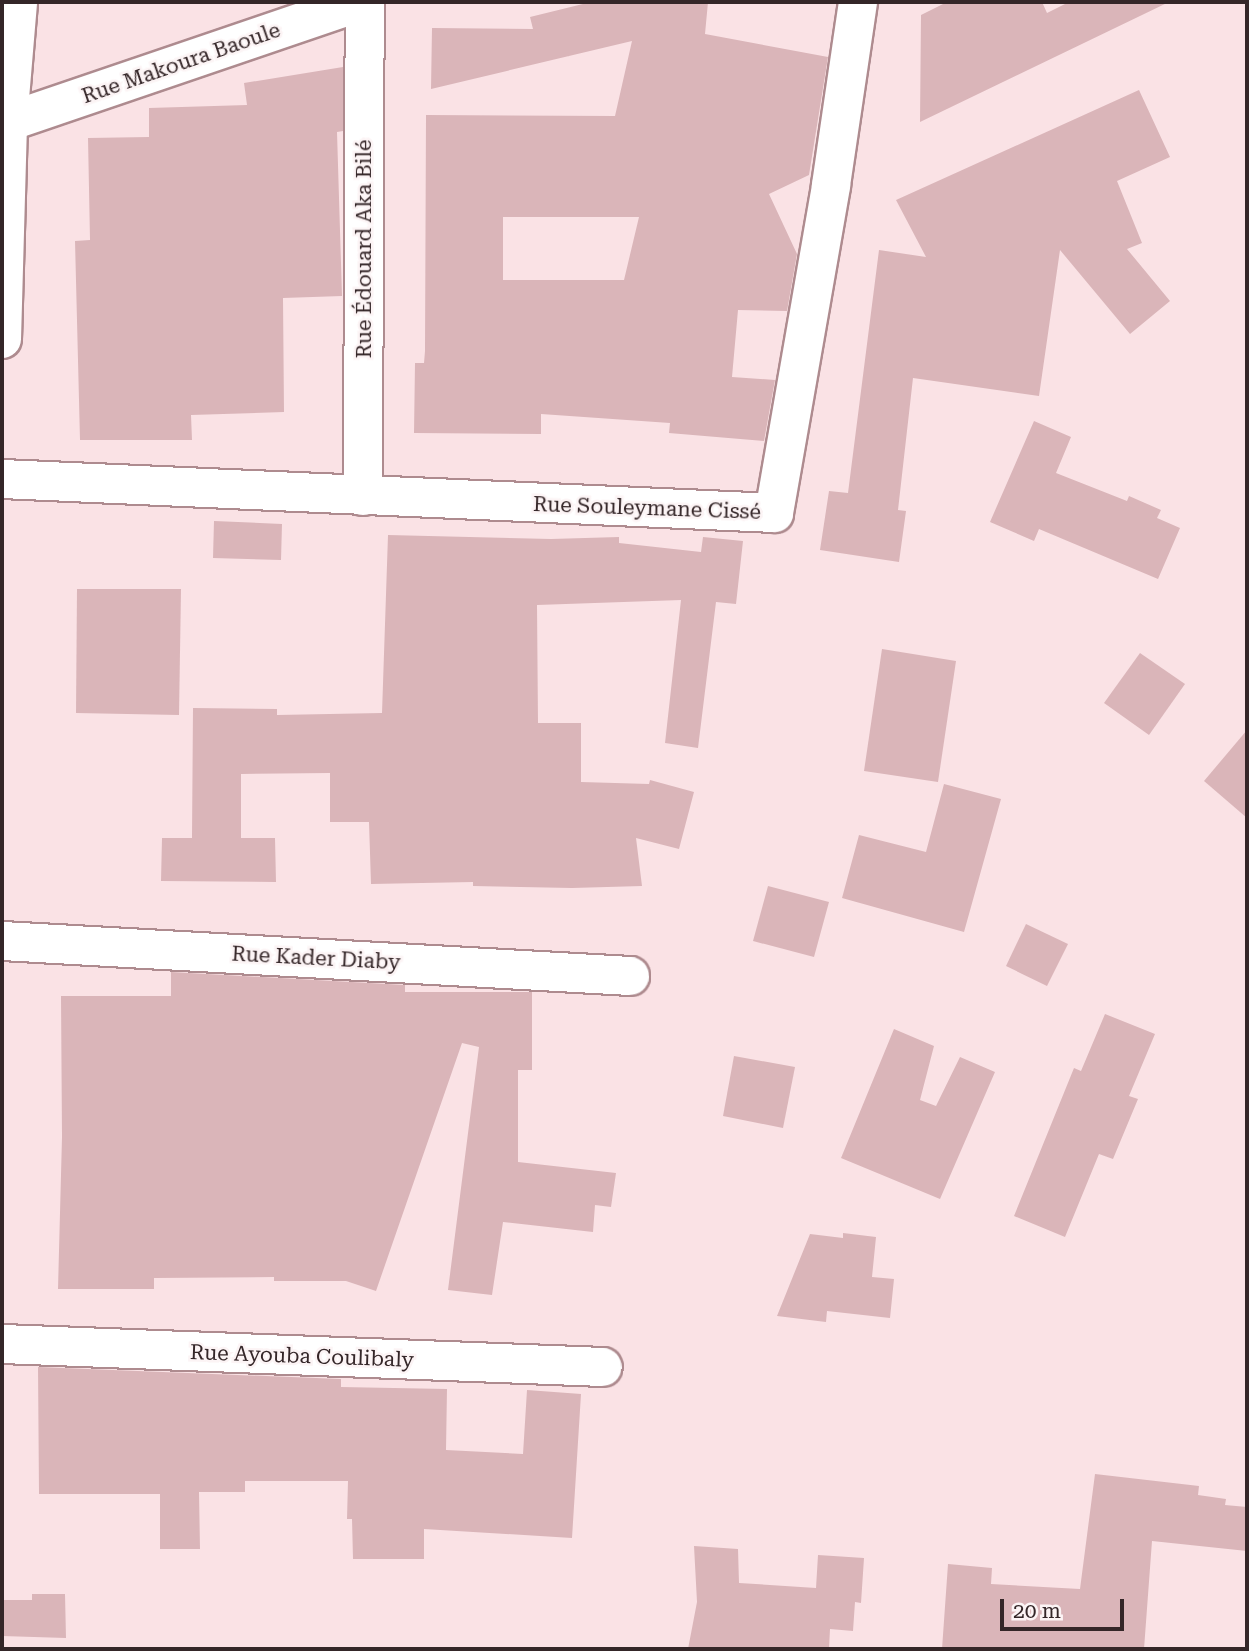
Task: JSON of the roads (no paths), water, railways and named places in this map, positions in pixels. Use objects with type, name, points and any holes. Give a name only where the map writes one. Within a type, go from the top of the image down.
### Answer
[{"type":"street","points":[[2,339],[5,123],[18,2]]},
{"type":"street","name":"Rue Makoura Baoule","points":[[5,123],[360,2]]},
{"type":"street","name":"Rue Édouard Aka Bilé","points":[[363,496],[365,2]]},
{"type":"street","name":"Rue Souleymane Cissé","points":[[2,479],[774,513],[831,185],[858,2]]},
{"type":"street","name":"Rue Kader Diaby","points":[[2,941],[630,976]]},
{"type":"street","name":"Rue Ayouba Coulibaly","points":[[2,1344],[603,1367]]}]
